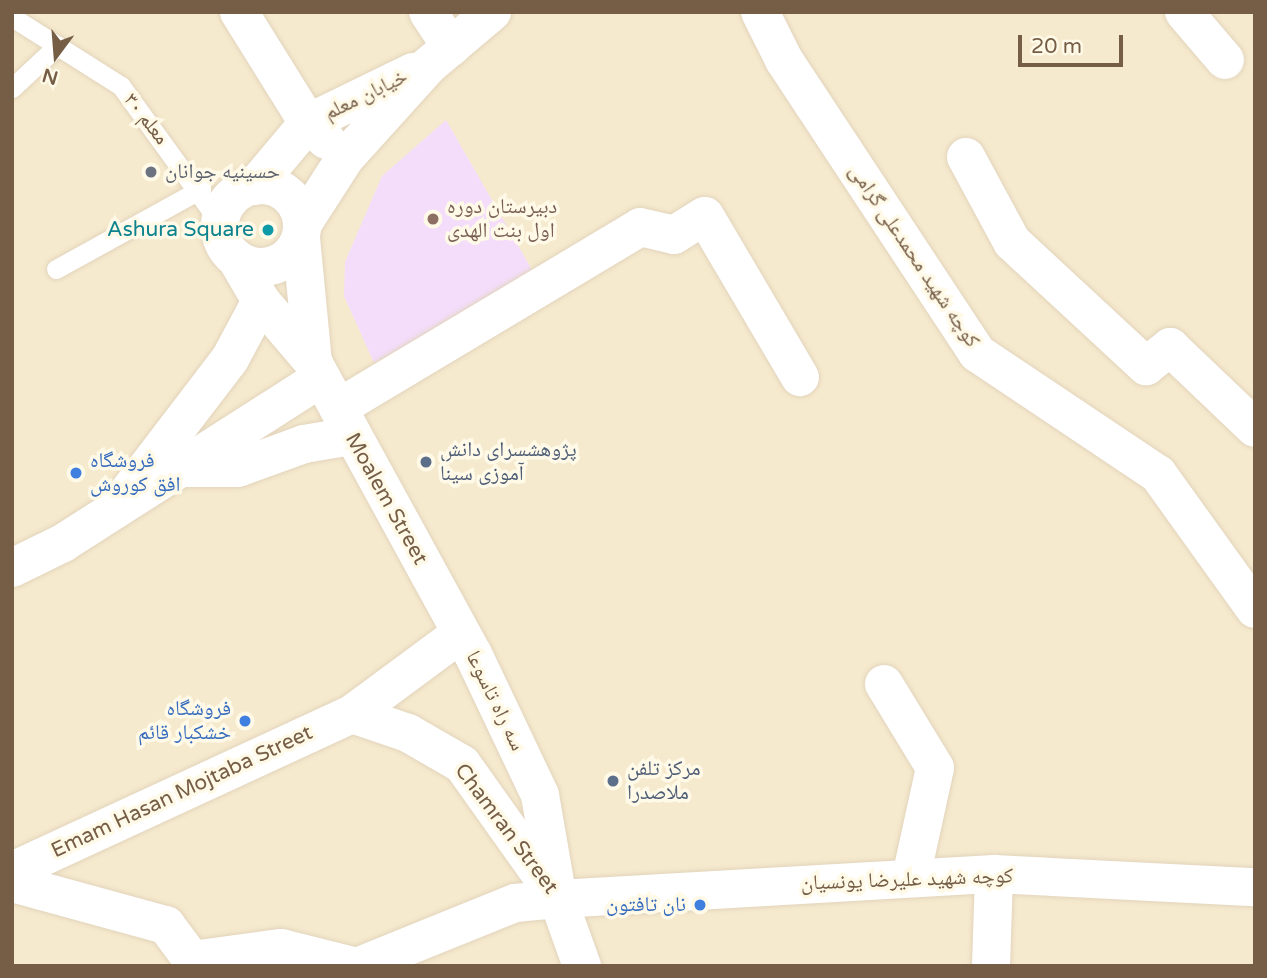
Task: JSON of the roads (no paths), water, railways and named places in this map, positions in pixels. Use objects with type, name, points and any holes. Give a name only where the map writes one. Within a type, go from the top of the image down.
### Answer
[{"type":"street","points":[[239,12],[308,123],[345,158]]},
{"type":"street","points":[[428,12],[440,56],[492,12]]},
{"type":"street","name":"کوچه شهید محمدعلی گرامی","points":[[760,12],[784,60],[977,352],[1158,474],[1255,609]]},
{"type":"street","points":[[1184,12],[1225,60]]},
{"type":"street","name":"خیابان معلم","points":[[255,186],[308,123],[440,56]]},
{"type":"street","name":"خیابان معلم","points":[[301,231],[345,158],[440,56]]},
{"type":"street","points":[[966,157],[1012,242],[1146,366],[1170,347],[1255,428]]},
{"type":"street","points":[[183,468],[238,468],[304,444],[331,396],[299,212],[282,191],[255,186],[232,198],[220,223],[222,237],[261,301],[331,396]]},
{"type":"street","points":[[12,568],[64,543],[119,504],[183,468],[331,396],[640,227],[674,235],[705,215],[800,377]]},
{"type":"street","points":[[236,258],[248,265],[274,265],[301,231]]},
{"type":"street","points":[[119,504],[230,359],[261,301]]},
{"type":"street","name":"Moalem Street","points":[[331,396],[460,634]]},
{"type":"street","name":"سه راه تاسوعا","points":[[352,714],[460,634],[540,795],[558,899]]},
{"type":"street","points":[[884,684],[935,768],[911,877]]},
{"type":"street","name":"Emam Hasan Mojtaba Street","points":[[12,871],[352,714]]},
{"type":"street","name":"Chamran Street","points":[[352,714],[408,733],[461,764],[558,899],[582,966]]},
{"type":"street","points":[[991,966],[994,874]]},
{"type":"street","name":"کوچه شهید علیرضا یونسیان","points":[[359,966],[515,903],[558,899],[994,874],[1255,887]]},
{"type":"street","points":[[12,883],[166,925],[192,960],[281,948],[353,966]]},
{"type":"lane","name":"معلم ۳۰","points":[[12,17],[121,86],[201,190],[220,223]]},
{"type":"lane","points":[[12,88],[57,46]]},
{"type":"lane","points":[[56,269],[201,190]]},
{"type":"place","name":"حسینیه جوانان","points":[[151,172]]},
{"type":"place","name":"دبیرستان دوره اول بنت الهدی","points":[[433,219]]},
{"type":"place","name":"Ashura Square","points":[[268,230]]},
{"type":"place","name":"پژوهشسرای دانش آموزی سینا","points":[[426,462]]},
{"type":"place","name":"فروشگاه افق کوروش","points":[[76,473]]},
{"type":"place","name":"فروشگاه خشکبار قائم","points":[[245,721]]},
{"type":"place","name":"مرکز تلفن ملاصدرا","points":[[613,781]]},
{"type":"place","name":"نان تافتون","points":[[700,905]]}]
